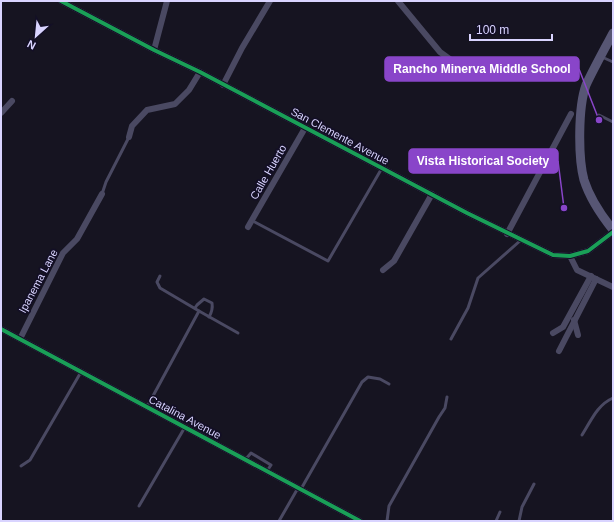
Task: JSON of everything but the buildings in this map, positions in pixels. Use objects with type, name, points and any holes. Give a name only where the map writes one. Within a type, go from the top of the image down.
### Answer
[{"type":"main road","points":[[612,39],[601,56],[586,86],[581,110],[579,140],[584,180],[597,209],[613,231]]},
{"type":"street","name":"San Clemente Avenue","points":[[61,1],[154,50],[200,72],[507,234],[553,255],[570,256],[588,251],[613,231]]},
{"type":"street","points":[[154,50],[167,1]]},
{"type":"street","points":[[223,85],[236,59],[270,1]]},
{"type":"street","points":[[398,1],[440,52],[451,60]]},
{"type":"street","points":[[129,137],[132,126],[147,110],[175,104],[189,90],[200,72]]},
{"type":"street","points":[[1,113],[12,101]]},
{"type":"street","points":[[507,234],[571,114]]},
{"type":"street","name":"Calle Huerto","points":[[248,227],[305,128]]},
{"type":"street","name":"Ipanema Lane","points":[[20,339],[63,253],[77,239],[102,194]]},
{"type":"street","points":[[383,270],[394,261],[432,194]]},
{"type":"street","points":[[570,256],[577,270],[613,287]]},
{"type":"street","points":[[559,351],[593,277]]},
{"type":"street","points":[[553,333],[563,327],[593,277]]},
{"type":"street","points":[[574,320],[578,335]]},
{"type":"street","name":"Catalina Avenue","points":[[1,329],[360,521]]},
{"type":"lane","points":[[601,56],[613,62]]},
{"type":"lane","points":[[599,115],[613,122]]},
{"type":"lane","points":[[102,194],[106,182],[129,137]]},
{"type":"lane","points":[[252,220],[328,261],[382,168]]},
{"type":"lane","points":[[451,339],[468,308],[478,278],[521,240]]},
{"type":"lane","points":[[160,276],[157,282],[160,288],[238,333]]},
{"type":"lane","points":[[195,308],[196,305],[204,299],[212,303],[212,311],[209,316]]},
{"type":"lane","points":[[147,407],[199,311]]},
{"type":"lane","points":[[21,466],[30,460],[82,372]]},
{"type":"lane","points":[[279,521],[300,489],[362,382],[368,377],[380,379],[389,384]]},
{"type":"lane","points":[[388,521],[389,506],[445,408],[447,397]]},
{"type":"lane","points":[[582,435],[605,401],[613,398]]},
{"type":"lane","points":[[139,506],[185,427]]},
{"type":"lane","points":[[519,521],[522,507],[534,484]]},
{"type":"lane","points":[[496,521],[500,512]]},
{"type":"cycle path","points":[[61,1],[154,50],[200,72],[467,213],[553,255],[570,256],[588,251],[613,232]]},
{"type":"cycle path","points":[[1,329],[360,521]]},
{"type":"place","name":"Rancho Minerva Middle School","points":[[599,120]]},
{"type":"place","name":"Vista Historical Society","points":[[564,208]]}]
